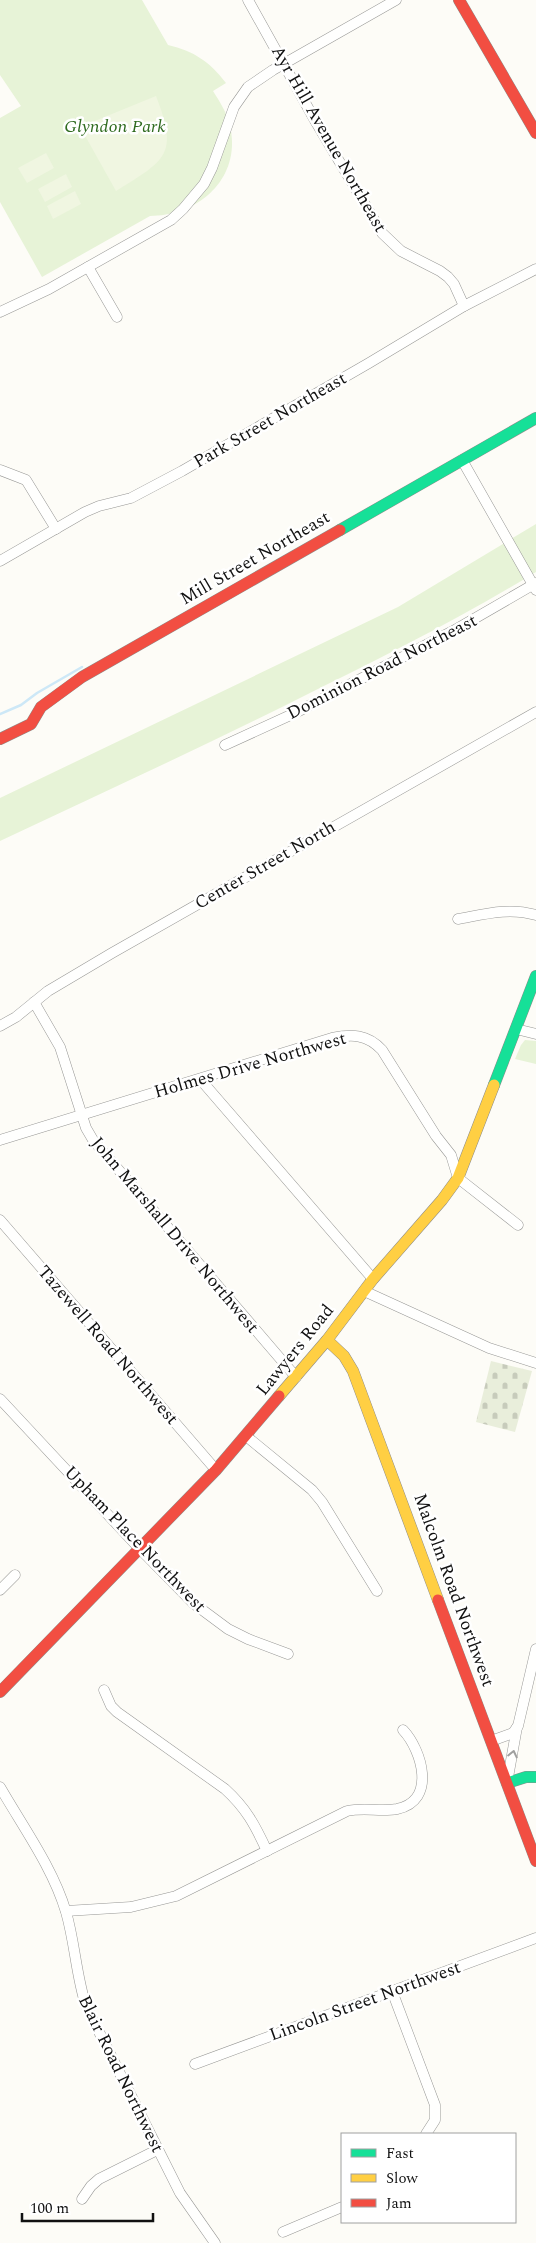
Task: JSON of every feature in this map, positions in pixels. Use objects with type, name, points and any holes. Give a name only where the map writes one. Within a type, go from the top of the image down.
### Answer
[{"type":"main road","points":[[459,0],[536,133]]},
{"type":"main road","name":"Mill Street Northeast","points":[[0,739],[31,724],[41,707],[82,677],[536,418]]},
{"type":"main road","name":"Lawyers Road","points":[[2,1686],[216,1470],[327,1340],[373,1279],[442,1200],[458,1178],[536,976]]},
{"type":"main road","name":"Malcolm Road Northwest","points":[[327,1340],[344,1356],[353,1371],[536,1861]]},
{"type":"main road","points":[[507,1783],[526,1777],[536,1777]]},
{"type":"street","name":"Ayr Hill Avenue Northeast","points":[[248,0],[317,124],[382,233],[401,252],[440,270],[448,277],[454,284],[464,306]]},
{"type":"street","points":[[0,312],[49,289],[161,226],[183,209],[204,184],[240,96],[257,80],[396,0]]},
{"type":"street","points":[[88,267],[117,317]]},
{"type":"street","name":"Park Street Northeast","points":[[0,561],[92,509],[132,498],[386,354],[464,306],[536,269]]},
{"type":"street","points":[[462,460],[535,586]]},
{"type":"street","points":[[0,470],[26,480],[56,529]]},
{"type":"street","name":"Dominion Road Northeast","points":[[226,745],[295,713],[535,586]]},
{"type":"street","name":"Center Street North","points":[[0,1026],[48,991],[536,712]]},
{"type":"street","points":[[458,919],[501,910],[523,911],[536,915]]},
{"type":"street","name":"John Marshall Drive Northwest","points":[[34,1002],[60,1047],[86,1128],[98,1146],[296,1377]]},
{"type":"street","points":[[516,1029],[536,1034]]},
{"type":"street","name":"Holmes Drive Northwest","points":[[0,1140],[332,1038],[348,1035],[367,1038],[382,1050],[436,1136],[451,1155],[458,1178]]},
{"type":"street","points":[[200,1079],[373,1279]]},
{"type":"street","points":[[458,1178],[518,1225]]},
{"type":"street","name":"Tazewell Road Northwest","points":[[0,1220],[216,1470]]},
{"type":"street","points":[[364,1291],[489,1348],[536,1363]]},
{"type":"street","name":"Upham Place Northwest","points":[[0,1398],[139,1548],[193,1603],[210,1617],[248,1639],[288,1654]]},
{"type":"street","points":[[246,1436],[312,1490],[322,1502],[377,1591]]},
{"type":"street","points":[[0,1590],[15,1575]]},
{"type":"street","points":[[507,1783],[536,1649]]},
{"type":"street","points":[[104,1690],[111,1706],[117,1712],[225,1789],[238,1801],[248,1812],[267,1851]]},
{"type":"street","points":[[491,1741],[513,1733],[518,1726]]},
{"type":"street","points":[[66,1911],[131,1907],[162,1900],[196,1887],[347,1810],[360,1808],[398,1809],[413,1801],[422,1786],[423,1774],[415,1744],[403,1730]]},
{"type":"street","name":"Blair Road Northwest","points":[[0,1787],[51,1875],[66,1911],[81,1991],[86,2006],[157,2150],[190,2210],[215,2243]]},
{"type":"street","name":"Lincoln Street Northwest","points":[[195,2064],[536,1938]]},
{"type":"street","points":[[392,1991],[435,2105],[435,2120],[427,2133]]},
{"type":"street","points":[[82,2199],[91,2186],[99,2179],[157,2150]]},
{"type":"street","points":[[283,2232],[295,2225],[341,2207]]},
{"type":"green space","name":"Glyndon Park","points":[[0,0],[142,0],[168,45],[201,58],[226,83],[213,91],[227,117],[232,145],[229,162],[223,177],[213,190],[200,201],[185,209],[168,214],[150,216],[42,277],[0,202],[0,118],[21,106],[0,75]]},
{"type":"green space","points":[[156,96],[166,131],[167,144],[163,154],[157,163],[147,171],[116,191],[83,132],[85,125]]},
{"type":"green space","points":[[46,153],[54,168],[27,183],[18,168]]},
{"type":"green space","points":[[66,174],[72,187],[45,202],[38,189]]},
{"type":"green space","points":[[75,191],[81,204],[53,219],[47,206]]},
{"type":"green space","points":[[536,524],[536,572],[478,606],[328,684],[0,841],[0,798],[398,607]]},
{"type":"green space","points":[[525,1040],[536,1041],[536,1064],[515,1059]]},
{"type":"green space","points":[[491,1361],[532,1371],[515,1432],[476,1422]]},
{"type":"waterway","points":[[0,714],[21,705],[37,693],[82,667]]},
{"type":"traffic: fast","points":[[340,530],[536,418]]},
{"type":"traffic: fast","points":[[494,1085],[536,976]]},
{"type":"traffic: fast","points":[[507,1783],[526,1777],[536,1777]]},
{"type":"traffic: slow","points":[[279,1396],[327,1340],[373,1279],[442,1200],[458,1178],[494,1085]]},
{"type":"traffic: slow","points":[[327,1340],[344,1356],[353,1371],[438,1600]]},
{"type":"traffic: jam","points":[[459,0],[536,133]]},
{"type":"traffic: jam","points":[[0,739],[31,724],[41,707],[82,677],[340,530]]},
{"type":"traffic: jam","points":[[0,1692],[216,1470],[279,1396]]},
{"type":"traffic: jam","points":[[438,1600],[536,1861]]}]
